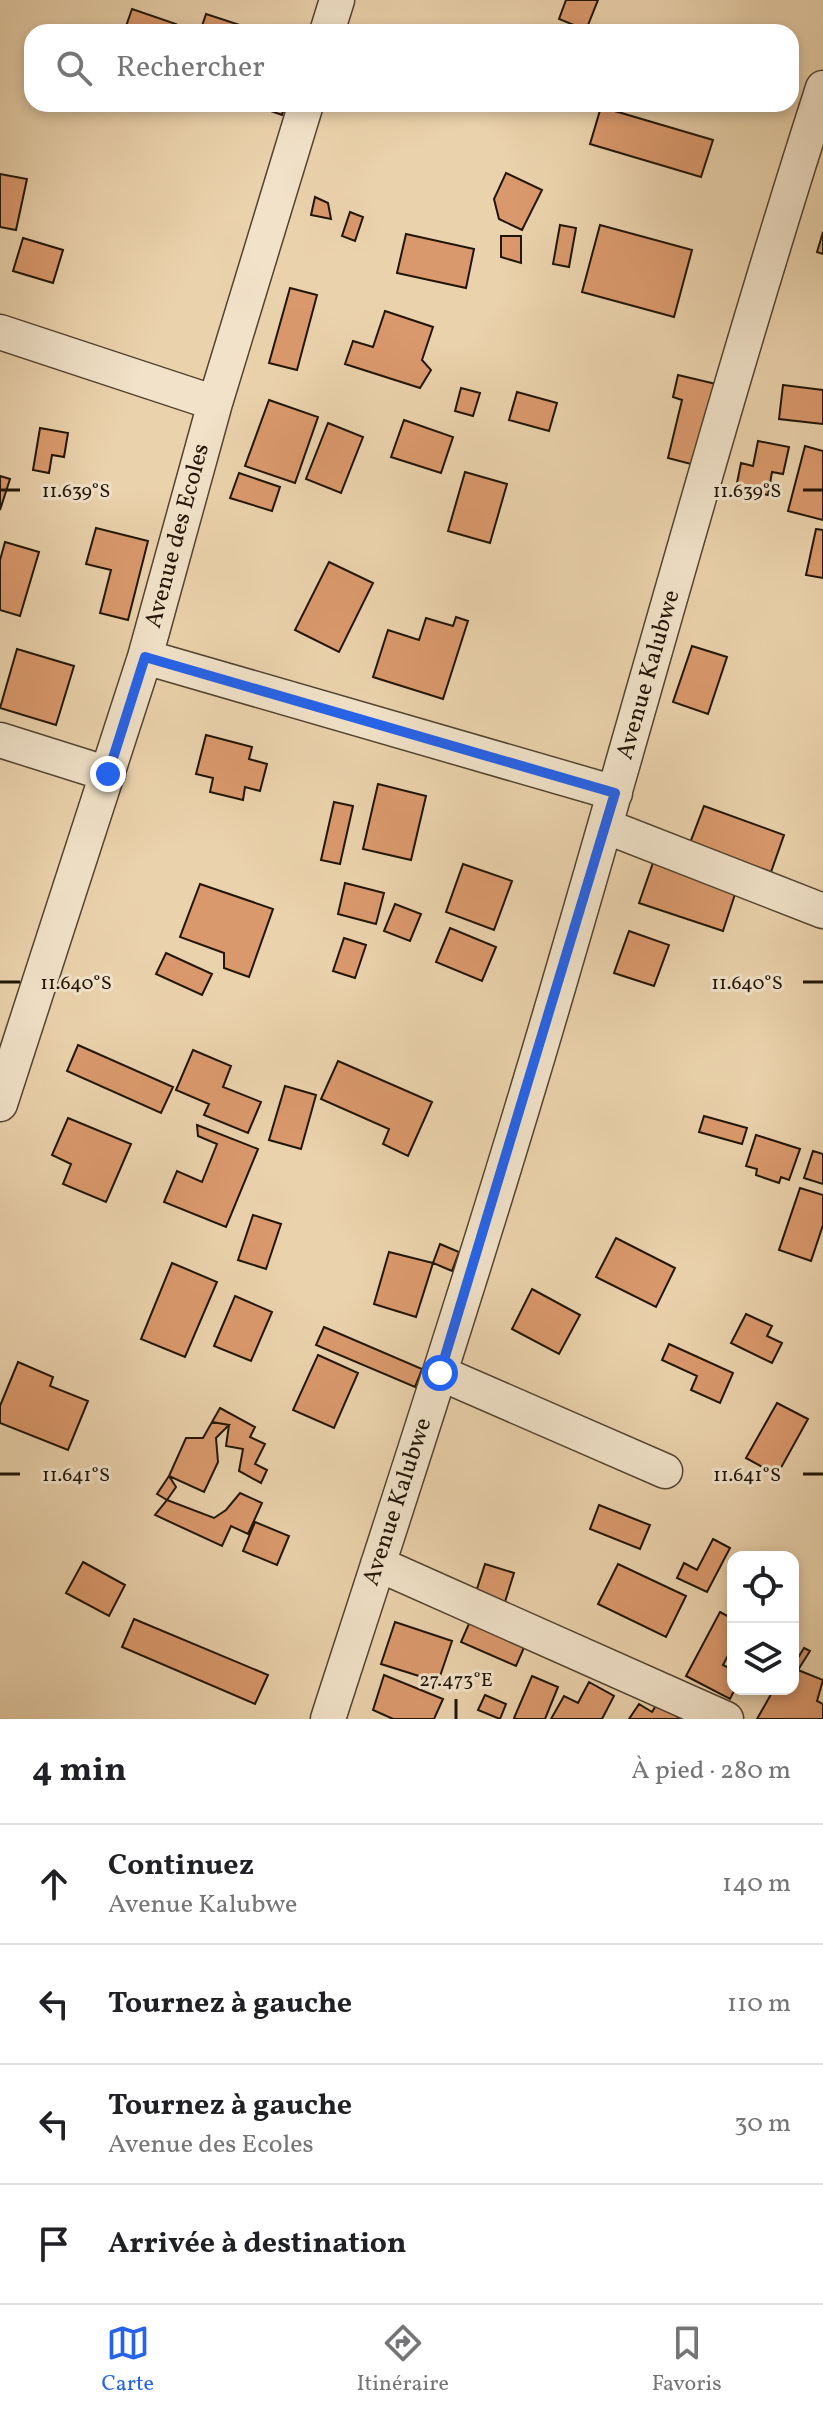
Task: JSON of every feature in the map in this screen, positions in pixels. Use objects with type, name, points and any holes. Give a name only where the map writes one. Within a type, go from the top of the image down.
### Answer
[{"type":"street","points":[[330,24],[337,0]]},
{"type":"street","name":"Avenue Kalubwe","points":[[328,1719],[440,1373],[563,972],[823,88]]},
{"type":"street","name":"Avenue des Ecoles","points":[[0,1104],[145,657],[215,403],[304,112]]},
{"type":"street","points":[[0,332],[215,403]]},
{"type":"street","points":[[145,657],[615,793]]},
{"type":"street","points":[[0,740],[108,774]]},
{"type":"street","points":[[605,826],[823,911]]},
{"type":"street","points":[[440,1373],[665,1471]]},
{"type":"street","points":[[378,1564],[726,1719]]},
{"type":"building","points":[[566,0],[598,0],[588,24],[571,24],[559,19]]},
{"type":"building","points":[[132,9],[176,24],[127,24]]},
{"type":"building","points":[[206,14],[237,24],[203,24]]},
{"type":"building","points":[[600,112],[618,112],[713,140],[701,177],[590,144]]},
{"type":"building","points":[[506,173],[542,190],[522,230],[499,219],[494,199]]},
{"type":"building","points":[[0,174],[27,179],[16,230],[0,227]]},
{"type":"building","points":[[315,197],[328,203],[331,219],[311,215]]},
{"type":"building","points":[[350,212],[363,217],[355,241],[342,236]]},
{"type":"building","points":[[560,225],[576,228],[569,267],[553,264]]},
{"type":"building","points":[[600,225],[692,250],[674,317],[582,292]]},
{"type":"building","points":[[823,232],[823,254],[817,252]]},
{"type":"building","points":[[406,234],[474,249],[466,288],[397,273]]},
{"type":"building","points":[[501,236],[521,236],[521,263],[501,257]]},
{"type":"building","points":[[23,238],[63,250],[53,283],[13,271]]},
{"type":"building","points":[[290,288],[317,295],[297,370],[269,363]]},
{"type":"building","points":[[385,311],[433,327],[422,360],[431,370],[420,388],[345,364],[353,341],[373,347]]},
{"type":"building","points":[[678,375],[716,384],[695,465],[668,458],[682,400],[673,397]]},
{"type":"building","points":[[783,385],[823,390],[823,424],[779,419]]},
{"type":"building","points":[[461,388],[480,393],[473,416],[455,411]]},
{"type":"building","points":[[517,392],[557,403],[549,431],[509,420]]},
{"type":"building","points":[[269,400],[318,417],[295,483],[245,466]]},
{"type":"building","points":[[404,420],[453,437],[441,473],[391,457]]},
{"type":"building","points":[[328,423],[363,437],[341,493],[306,479]]},
{"type":"building","points":[[40,428],[68,433],[64,457],[52,455],[49,473],[33,470]]},
{"type":"building","points":[[758,441],[789,447],[783,474],[772,472],[768,495],[736,488],[741,463],[753,466]]},
{"type":"building","points":[[805,446],[823,451],[823,520],[788,511]]},
{"type":"building","points":[[465,472],[507,484],[490,543],[448,531]]},
{"type":"building","points":[[239,473],[280,487],[272,511],[230,498]]},
{"type":"building","points":[[0,476],[10,479],[0,510]]},
{"type":"building","points":[[96,528],[148,541],[128,620],[100,613],[111,570],[86,564]]},
{"type":"building","points":[[816,529],[823,530],[823,578],[806,575]]},
{"type":"building","points":[[5,542],[39,552],[20,616],[0,610],[0,560]]},
{"type":"building","points":[[329,562],[373,583],[339,652],[295,630]]},
{"type":"building","points":[[456,617],[468,621],[443,699],[373,677],[388,630],[419,640],[426,618],[453,626]]},
{"type":"building","points":[[692,646],[727,657],[708,714],[673,702]]},
{"type":"building","points":[[17,649],[74,666],[56,725],[0,708]]},
{"type":"building","points":[[206,735],[252,747],[249,759],[267,764],[260,791],[245,787],[243,800],[210,792],[213,778],[196,774]]},
{"type":"building","points":[[378,784],[426,796],[411,860],[363,849]]},
{"type":"building","points":[[334,802],[353,806],[340,864],[321,860]]},
{"type":"building","points":[[704,806],[784,835],[771,872],[690,843]]},
{"type":"building","points":[[655,857],[738,885],[723,931],[639,903]]},
{"type":"building","points":[[463,864],[512,881],[494,930],[446,912]]},
{"type":"building","points":[[345,883],[384,893],[376,924],[338,914]]},
{"type":"building","points":[[200,884],[273,909],[249,977],[224,968],[224,953],[180,937]]},
{"type":"building","points":[[395,904],[421,914],[410,941],[384,931]]},
{"type":"building","points":[[450,928],[496,947],[482,981],[436,962]]},
{"type":"building","points":[[629,931],[669,945],[654,986],[614,973]]},
{"type":"building","points":[[344,938],[366,945],[355,978],[333,971]]},
{"type":"building","points":[[166,953],[212,974],[202,995],[156,974]]},
{"type":"building","points":[[78,1045],[173,1087],[161,1113],[67,1071]]},
{"type":"building","points":[[193,1050],[231,1066],[223,1087],[261,1102],[248,1133],[204,1115],[209,1104],[176,1090]]},
{"type":"building","points":[[338,1061],[432,1102],[408,1156],[383,1144],[389,1129],[321,1099]]},
{"type":"building","points":[[285,1086],[316,1095],[301,1149],[269,1140]]},
{"type":"building","points":[[704,1116],[747,1128],[742,1144],[699,1132]]},
{"type":"building","points":[[68,1118],[131,1144],[106,1202],[63,1184],[71,1164],[52,1155]]},
{"type":"building","points":[[197,1125],[258,1149],[226,1227],[164,1202],[177,1171],[202,1182],[217,1144],[198,1136]]},
{"type":"building","points":[[756,1135],[800,1149],[789,1180],[781,1177],[779,1183],[756,1175],[757,1169],[746,1166]]},
{"type":"building","points":[[813,1151],[823,1154],[823,1184],[804,1178]]},
{"type":"building","points":[[800,1188],[823,1195],[823,1225],[811,1261],[779,1250]]},
{"type":"building","points":[[253,1215],[281,1224],[266,1269],[238,1260]]},
{"type":"building","points":[[616,1238],[675,1268],[656,1307],[596,1277]]},
{"type":"building","points":[[440,1244],[459,1252],[452,1271],[433,1263]]},
{"type":"building","points":[[389,1252],[433,1263],[416,1317],[374,1304]]},
{"type":"building","points":[[172,1263],[217,1282],[185,1357],[141,1339]]},
{"type":"building","points":[[532,1289],[580,1315],[559,1354],[512,1329]]},
{"type":"building","points":[[235,1296],[272,1312],[251,1361],[214,1346]]},
{"type":"building","points":[[746,1314],[772,1326],[767,1336],[782,1343],[772,1363],[731,1343]]},
{"type":"building","points":[[324,1327],[422,1369],[415,1387],[316,1345]]},
{"type":"building","points":[[669,1344],[733,1373],[720,1403],[691,1390],[697,1376],[662,1360]]},
{"type":"building","points":[[318,1355],[358,1373],[334,1428],[293,1410]]},
{"type":"building","points":[[18,1362],[53,1377],[50,1386],[88,1401],[68,1450],[0,1423],[0,1406]]},
{"type":"building","points":[[777,1403],[808,1419],[777,1475],[746,1458]]},
{"type":"building","points":[[220,1408],[255,1427],[250,1437],[265,1444],[255,1464],[267,1470],[261,1483],[239,1471],[243,1449],[226,1446],[229,1425],[212,1422]]},
{"type":"building","points":[[212,1422],[229,1425],[216,1438],[218,1462],[204,1492],[169,1476],[186,1438],[203,1438]]},
{"type":"building","points":[[169,1476],[176,1487],[167,1500],[157,1494]]},
{"type":"building","points":[[240,1493],[262,1503],[248,1534],[231,1526],[222,1546],[155,1515],[167,1500],[214,1518],[226,1510]]},
{"type":"building","points":[[599,1505],[650,1525],[640,1549],[590,1529]]},
{"type":"building","points":[[255,1522],[289,1536],[277,1565],[243,1551]]},
{"type":"building","points":[[713,1539],[730,1548],[707,1592],[677,1578],[684,1563],[697,1570]]},
{"type":"building","points":[[83,1562],[125,1585],[109,1616],[66,1593]]},
{"type":"building","points":[[485,1564],[514,1573],[504,1605],[475,1595]]},
{"type":"building","points":[[618,1564],[686,1596],[666,1637],[598,1604]]},
{"type":"building","points":[[720,1612],[727,1616],[727,1657],[723,1665],[727,1667],[727,1695],[732,1695],[730,1699],[686,1676]]},
{"type":"building","points":[[134,1619],[268,1675],[255,1704],[122,1647]]},
{"type":"building","points":[[471,1619],[526,1643],[516,1666],[461,1642]]},
{"type":"building","points":[[395,1622],[452,1641],[438,1682],[381,1664]]},
{"type":"building","points":[[804,1648],[810,1651],[799,1668],[799,1656]]},
{"type":"building","points":[[799,1670],[823,1680],[817,1701],[823,1704],[823,1719],[757,1719],[771,1695],[799,1695]]},
{"type":"building","points":[[384,1675],[443,1699],[434,1719],[393,1719],[373,1710]]},
{"type":"building","points":[[532,1676],[558,1687],[545,1719],[516,1719],[514,1718]]},
{"type":"building","points":[[589,1682],[614,1696],[602,1719],[551,1719],[564,1696],[578,1703]]},
{"type":"building","points":[[485,1695],[506,1704],[500,1719],[478,1710]]},
{"type":"building","points":[[639,1704],[652,1712],[657,1704],[681,1719],[629,1719]]},
{"type":"route","points":[[108,774],[145,657],[615,793],[440,1373]]}]
